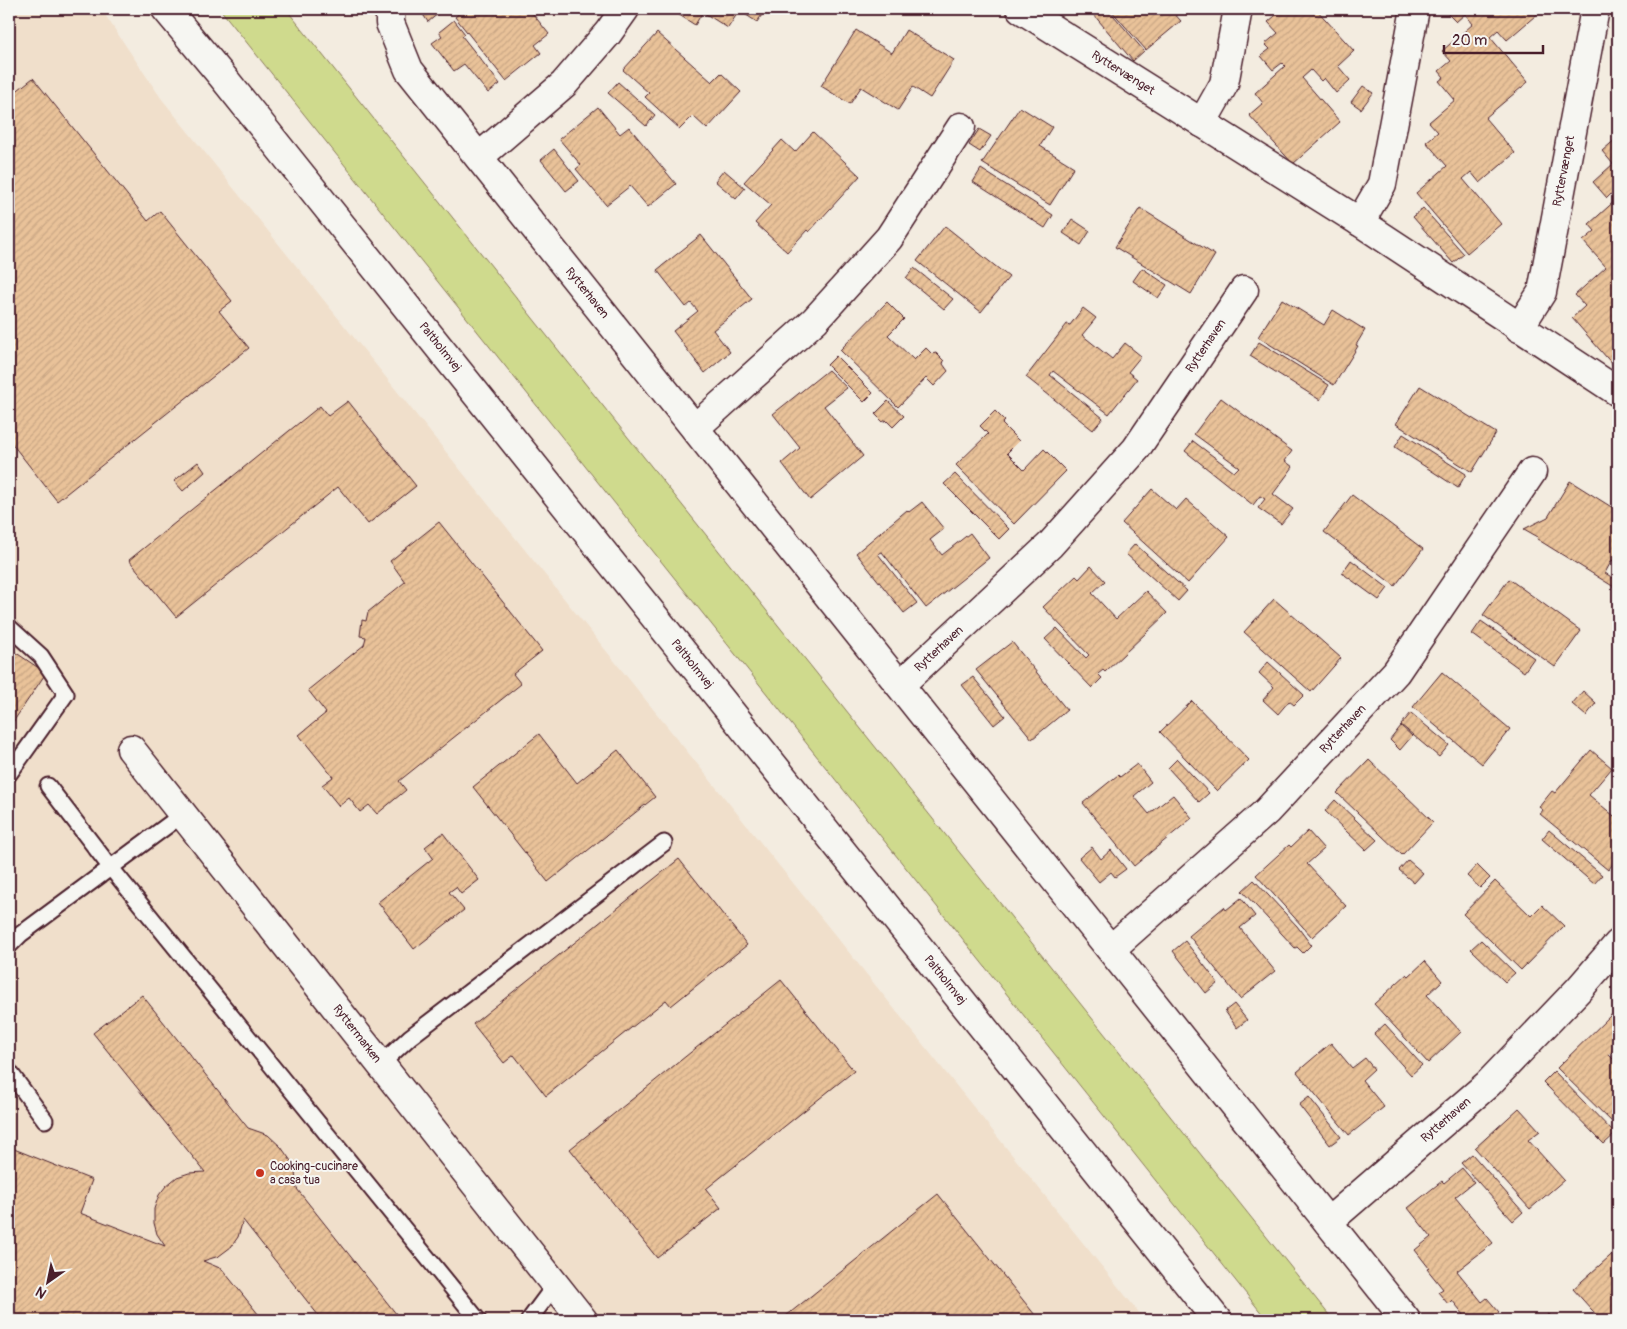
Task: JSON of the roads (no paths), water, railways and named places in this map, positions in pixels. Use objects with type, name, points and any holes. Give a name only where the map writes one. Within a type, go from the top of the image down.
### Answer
[{"type":"street","name":"Paltholmvej","points":[[166,9],[229,83],[1217,1320]]},
{"type":"street","name":"Rytterhaven","points":[[390,9],[390,23],[409,70],[1406,1320]]},
{"type":"street","points":[[479,158],[564,84],[608,33],[625,9]]},
{"type":"street","points":[[1202,123],[1224,84],[1238,9]]},
{"type":"street","points":[[1360,222],[1382,184],[1415,9]]},
{"type":"street","name":"Ryttervænget","points":[[1519,328],[1542,292],[1595,9]]},
{"type":"street","name":"Ryttervænget","points":[[1038,13],[1202,123],[1360,222],[1618,392]]},
{"type":"street","points":[[695,428],[815,320],[890,238],[961,127]]},
{"type":"street","name":"Rytterhaven","points":[[900,685],[1050,545],[1136,449],[1244,290]]},
{"type":"street","name":"Rytterhaven","points":[[1111,949],[1267,811],[1396,672],[1532,472]]},
{"type":"street","name":"Ryttermarken","points":[[131,749],[583,1320]]},
{"type":"street","name":"Rytterhaven","points":[[1328,1222],[1488,1084],[1579,989],[1618,944]]},
{"type":"lane","points":[[9,627],[41,656],[66,694],[9,774]]},
{"type":"lane","points":[[48,786],[110,868],[478,1320]]},
{"type":"lane","points":[[9,946],[21,934],[183,814]]},
{"type":"lane","points":[[380,1064],[410,1037],[664,843]]},
{"type":"lane","points":[[9,1071],[45,1120]]},
{"type":"lane","points":[[530,1320],[555,1285]]},
{"type":"place","name":"Cooking-cucinare a casa tua","points":[[260,1173]]}]
